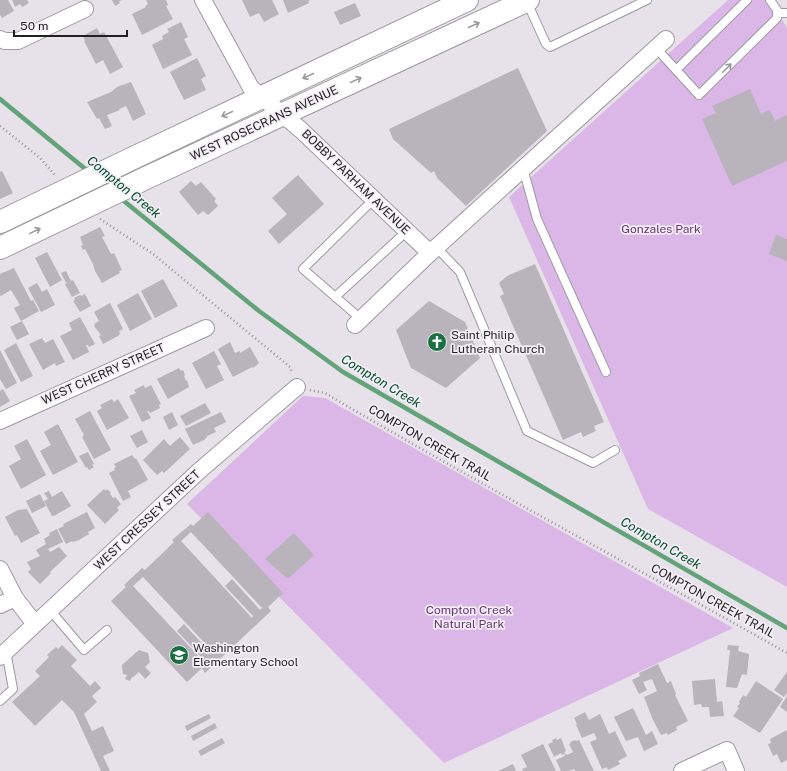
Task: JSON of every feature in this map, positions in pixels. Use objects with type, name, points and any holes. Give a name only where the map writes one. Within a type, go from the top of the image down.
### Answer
[{"type":"main road","name":"WEST ROSECRANS AVENUE","points":[[0,222],[63,182],[131,158],[262,98],[467,0]]},
{"type":"main road","name":"WEST ROSECRANS AVENUE","points":[[0,248],[93,211],[146,178],[527,0]]},
{"type":"street","name":"BOBBY PARHAM AVENUE","points":[[203,0],[251,88],[302,130],[407,231],[433,250]]},
{"type":"street","points":[[2,40],[18,41],[85,9]]},
{"type":"street","points":[[358,322],[433,250],[661,44]]},
{"type":"street","name":"WEST CHERRY STREET","points":[[0,421],[206,328]]},
{"type":"street","name":"WEST CRESSEY STREET","points":[[3,654],[199,471],[297,387]]},
{"type":"street","points":[[0,569],[15,598],[35,624]]},
{"type":"street","points":[[0,605],[15,598]]},
{"type":"street","points":[[682,771],[727,750],[736,771]]},
{"type":"lane","points":[[527,0],[546,44],[550,47],[647,0]]},
{"type":"lane","points":[[676,70],[747,0]]},
{"type":"lane","points":[[770,0],[777,10],[777,16]]},
{"type":"lane","points":[[661,44],[676,70],[699,95],[777,16],[787,13]]},
{"type":"lane","points":[[523,168],[537,219],[606,372]]},
{"type":"lane","points":[[358,322],[334,297],[303,269],[374,199]]},
{"type":"lane","points":[[334,297],[407,231]]},
{"type":"lane","points":[[433,250],[460,272],[527,431],[593,463],[615,450]]},
{"type":"lane","points":[[50,610],[84,650],[107,630]]},
{"type":"lane","points":[[0,700],[13,689],[3,654]]},
{"type":"path","points":[[0,126],[40,158],[63,182]]},
{"type":"path","points":[[93,211],[153,254],[290,367],[297,387]]},
{"type":"path","name":"COMPTON CREEK TRAIL","points":[[297,387],[325,393],[416,447],[787,653]]},
{"type":"green space","name":"Gonzales Park","points":[[728,0],[771,0],[787,28],[787,587],[648,509],[509,197]]},
{"type":"green space","name":"Compton Creek Natural Park","points":[[303,396],[325,398],[733,628],[444,763],[187,504]]},
{"type":"building","points":[[0,0],[8,0],[14,11],[2,18],[0,15]]},
{"type":"building","points":[[12,0],[27,0],[29,3],[22,7],[20,4],[15,7]]},
{"type":"building","points":[[112,0],[122,0],[115,6]]},
{"type":"building","points":[[146,0],[166,0],[168,5],[166,6],[173,19],[142,35],[132,14],[146,7],[145,6],[148,4]]},
{"type":"building","points":[[242,0],[272,0],[279,14],[264,22],[259,13],[250,17]]},
{"type":"building","points":[[283,0],[311,0],[308,1],[309,3],[288,13]]},
{"type":"building","points":[[355,3],[361,16],[340,25],[334,12]]},
{"type":"building","points":[[181,22],[188,37],[184,39],[192,55],[163,69],[152,45],[163,39],[162,36],[169,32],[167,29]]},
{"type":"building","points":[[97,28],[100,34],[104,32],[123,67],[110,74],[103,60],[96,64],[84,41],[83,36]]},
{"type":"building","points":[[197,58],[206,76],[201,79],[206,90],[184,100],[170,72]]},
{"type":"building","points":[[518,68],[547,131],[466,206],[437,178],[434,171],[431,173],[393,139],[389,129]]},
{"type":"building","points":[[131,82],[146,114],[133,121],[126,106],[107,115],[112,126],[105,129],[87,102],[111,92],[117,87]]},
{"type":"building","points":[[750,89],[761,114],[770,110],[775,121],[787,115],[787,161],[732,186],[702,119],[716,113],[712,106]]},
{"type":"building","points":[[2,171],[13,193],[0,199],[0,172]]},
{"type":"building","points":[[298,175],[324,204],[279,244],[268,231],[287,214],[272,198]]},
{"type":"building","points":[[191,181],[196,186],[201,182],[216,199],[214,201],[218,206],[208,215],[203,211],[198,215],[179,192]]},
{"type":"building","points":[[100,227],[105,236],[102,237],[111,254],[114,253],[122,270],[119,271],[120,273],[102,283],[85,249],[83,250],[81,246],[83,245],[80,237]]},
{"type":"building","points":[[776,235],[787,239],[787,261],[769,254]]},
{"type":"building","points":[[47,252],[62,280],[50,287],[35,258]]},
{"type":"building","points":[[535,264],[604,422],[594,426],[596,431],[583,437],[581,432],[563,440],[500,296],[504,294],[499,283],[507,276]]},
{"type":"building","points":[[14,268],[31,301],[33,300],[39,311],[21,321],[14,308],[20,305],[11,290],[1,296],[0,295],[0,274]]},
{"type":"building","points":[[66,271],[71,281],[66,283],[61,273]]},
{"type":"building","points":[[163,279],[178,306],[155,318],[141,291]]},
{"type":"building","points":[[73,280],[80,293],[72,297],[65,284]]},
{"type":"building","points":[[37,283],[42,292],[47,289],[55,305],[41,312],[28,288]]},
{"type":"building","points":[[138,293],[152,319],[130,331],[117,305]]},
{"type":"building","points":[[85,294],[91,306],[80,312],[73,301],[75,300],[74,298]]},
{"type":"building","points":[[429,301],[465,322],[480,358],[446,388],[411,368],[396,330]]},
{"type":"building","points":[[110,303],[123,329],[119,331],[120,334],[118,336],[103,344],[99,336],[101,335],[94,326],[94,324],[99,321],[94,312]]},
{"type":"building","points":[[80,317],[95,344],[89,347],[86,345],[89,352],[73,360],[60,336],[72,330],[69,323]]},
{"type":"building","points":[[22,321],[29,334],[17,340],[10,327]]},
{"type":"building","points":[[42,338],[45,343],[53,339],[65,362],[56,366],[55,363],[43,370],[29,344]]},
{"type":"building","points":[[230,342],[235,353],[240,351],[240,353],[250,347],[259,363],[253,368],[252,367],[233,377],[218,349]]},
{"type":"building","points":[[16,343],[33,376],[21,382],[4,350]]},
{"type":"building","points":[[0,350],[17,383],[6,389],[0,379]]},
{"type":"building","points":[[214,351],[221,364],[217,366],[224,380],[206,389],[192,363]]},
{"type":"building","points":[[179,368],[181,371],[183,370],[189,387],[168,399],[157,379]]},
{"type":"building","points":[[144,385],[145,388],[151,385],[161,404],[159,405],[160,408],[150,413],[147,411],[151,418],[142,422],[129,396],[136,393],[134,390]]},
{"type":"building","points":[[3,389],[10,401],[0,407],[0,391]]},
{"type":"building","points":[[112,399],[114,402],[118,399],[129,418],[107,430],[97,411],[102,408],[100,405]]},
{"type":"building","points":[[205,403],[211,413],[186,426],[180,416]]},
{"type":"building","points":[[90,411],[111,450],[94,459],[82,437],[84,435],[75,419]]},
{"type":"building","points":[[172,412],[178,425],[169,430],[163,417]]},
{"type":"building","points":[[221,412],[226,422],[214,428],[216,432],[193,445],[185,429]]},
{"type":"building","points":[[58,424],[78,462],[53,475],[40,451],[51,445],[44,432]]},
{"type":"building","points":[[142,430],[148,442],[137,448],[130,436]]},
{"type":"building","points":[[180,437],[190,449],[164,473],[162,471],[157,475],[143,460],[164,439],[170,446]]},
{"type":"building","points":[[27,439],[46,475],[21,489],[9,466],[21,459],[14,446]]},
{"type":"building","points":[[88,452],[94,464],[92,465],[94,467],[89,470],[87,467],[86,468],[79,456]]},
{"type":"building","points":[[132,455],[135,459],[136,458],[148,480],[128,491],[131,497],[123,501],[109,473],[115,470],[114,468],[116,467],[114,464]]},
{"type":"building","points":[[104,489],[106,491],[107,489],[113,498],[115,497],[121,504],[117,508],[119,510],[105,524],[87,505]]},
{"type":"building","points":[[49,491],[52,497],[62,491],[71,506],[52,516],[44,501],[48,499],[44,493]]},
{"type":"building","points":[[40,494],[46,506],[32,513],[26,501]]},
{"type":"building","points":[[27,509],[40,533],[21,543],[17,535],[15,536],[5,517],[18,510]]},
{"type":"building","points":[[87,512],[95,528],[79,540],[66,544],[58,529],[64,526],[63,524]]},
{"type":"building","points":[[208,512],[283,593],[268,607],[271,611],[205,673],[202,668],[187,682],[111,601],[126,587],[124,585],[142,568],[145,570],[174,542],[172,540],[191,524],[193,526]],"holes":[[[191,532],[262,608],[260,610],[232,579],[225,586],[253,616],[252,618],[181,541]],[[143,577],[214,653],[212,654],[184,624],[177,631],[205,661],[204,662],[133,586]]]},
{"type":"building","points":[[57,529],[63,542],[48,549],[50,552],[59,547],[67,556],[40,584],[28,572],[31,569],[27,562],[40,556],[36,550],[46,544],[44,539],[50,535],[49,533]]},
{"type":"building","points":[[294,533],[314,555],[288,579],[265,559]]},
{"type":"building","points":[[62,645],[77,660],[71,666],[90,686],[95,681],[101,688],[92,696],[97,702],[84,714],[92,731],[103,726],[114,751],[103,756],[110,771],[101,771],[74,712],[62,700],[35,726],[12,702],[40,676],[35,671],[49,657],[47,655],[56,647],[58,649]]},
{"type":"building","points":[[728,645],[739,646],[738,651],[749,654],[747,675],[742,674],[737,688],[726,687],[730,650],[727,650]]},
{"type":"building","points":[[139,650],[148,653],[150,662],[145,667],[151,673],[145,679],[139,672],[132,677],[130,681],[125,679],[127,675],[123,674],[122,665]]},
{"type":"building","points":[[658,664],[667,683],[671,681],[676,694],[675,695],[688,721],[676,727],[677,730],[668,735],[667,733],[661,735],[644,697],[657,691],[652,679],[643,682],[647,690],[639,694],[632,680],[640,676],[639,673]]},
{"type":"building","points":[[787,672],[787,693],[784,697],[774,690]]},
{"type":"building","points":[[715,679],[717,702],[722,701],[724,716],[710,717],[709,707],[702,707],[701,704],[694,705],[692,681]]},
{"type":"building","points":[[756,681],[783,699],[760,733],[733,716],[739,708],[737,707],[743,695],[746,697]]},
{"type":"building","points":[[787,696],[787,712],[780,707]]},
{"type":"building","points":[[633,708],[646,735],[652,731],[658,744],[644,751],[638,737],[626,741],[614,717]]},
{"type":"building","points":[[585,712],[589,720],[600,714],[609,734],[615,731],[627,756],[618,761],[620,764],[608,770],[607,767],[602,769],[590,742],[597,739],[594,733],[582,738],[576,725],[577,724],[574,718]]},
{"type":"building","points":[[209,714],[211,718],[187,731],[185,726]]},
{"type":"building","points":[[215,723],[217,728],[193,741],[191,736]]},
{"type":"building","points":[[787,730],[787,760],[781,763],[777,754],[773,756],[768,744],[771,743],[770,739]]},
{"type":"building","points":[[222,738],[225,743],[201,756],[198,751]]},
{"type":"building","points":[[556,738],[557,740],[561,738],[566,751],[564,752],[565,754],[562,755],[561,753],[554,757],[548,744],[553,742],[552,740]]},
{"type":"building","points":[[575,740],[579,740],[594,771],[575,771],[574,769],[569,771],[561,771],[556,760],[573,752],[569,744]]},
{"type":"building","points":[[543,744],[556,771],[523,771],[522,769],[527,767],[521,755]]},
{"type":"building","points":[[513,764],[516,771],[498,771]]},
{"type":"waterway","name":"Compton Creek","points":[[0,99],[89,172]]},
{"type":"waterway","name":"Compton Creek","points":[[119,197],[259,311],[343,372],[787,628]]},
{"type":"place","name":"Saint Philip Lutheran Church","points":[[437,342]]},
{"type":"place","name":"Washington Elementary School","points":[[179,655]]}]
